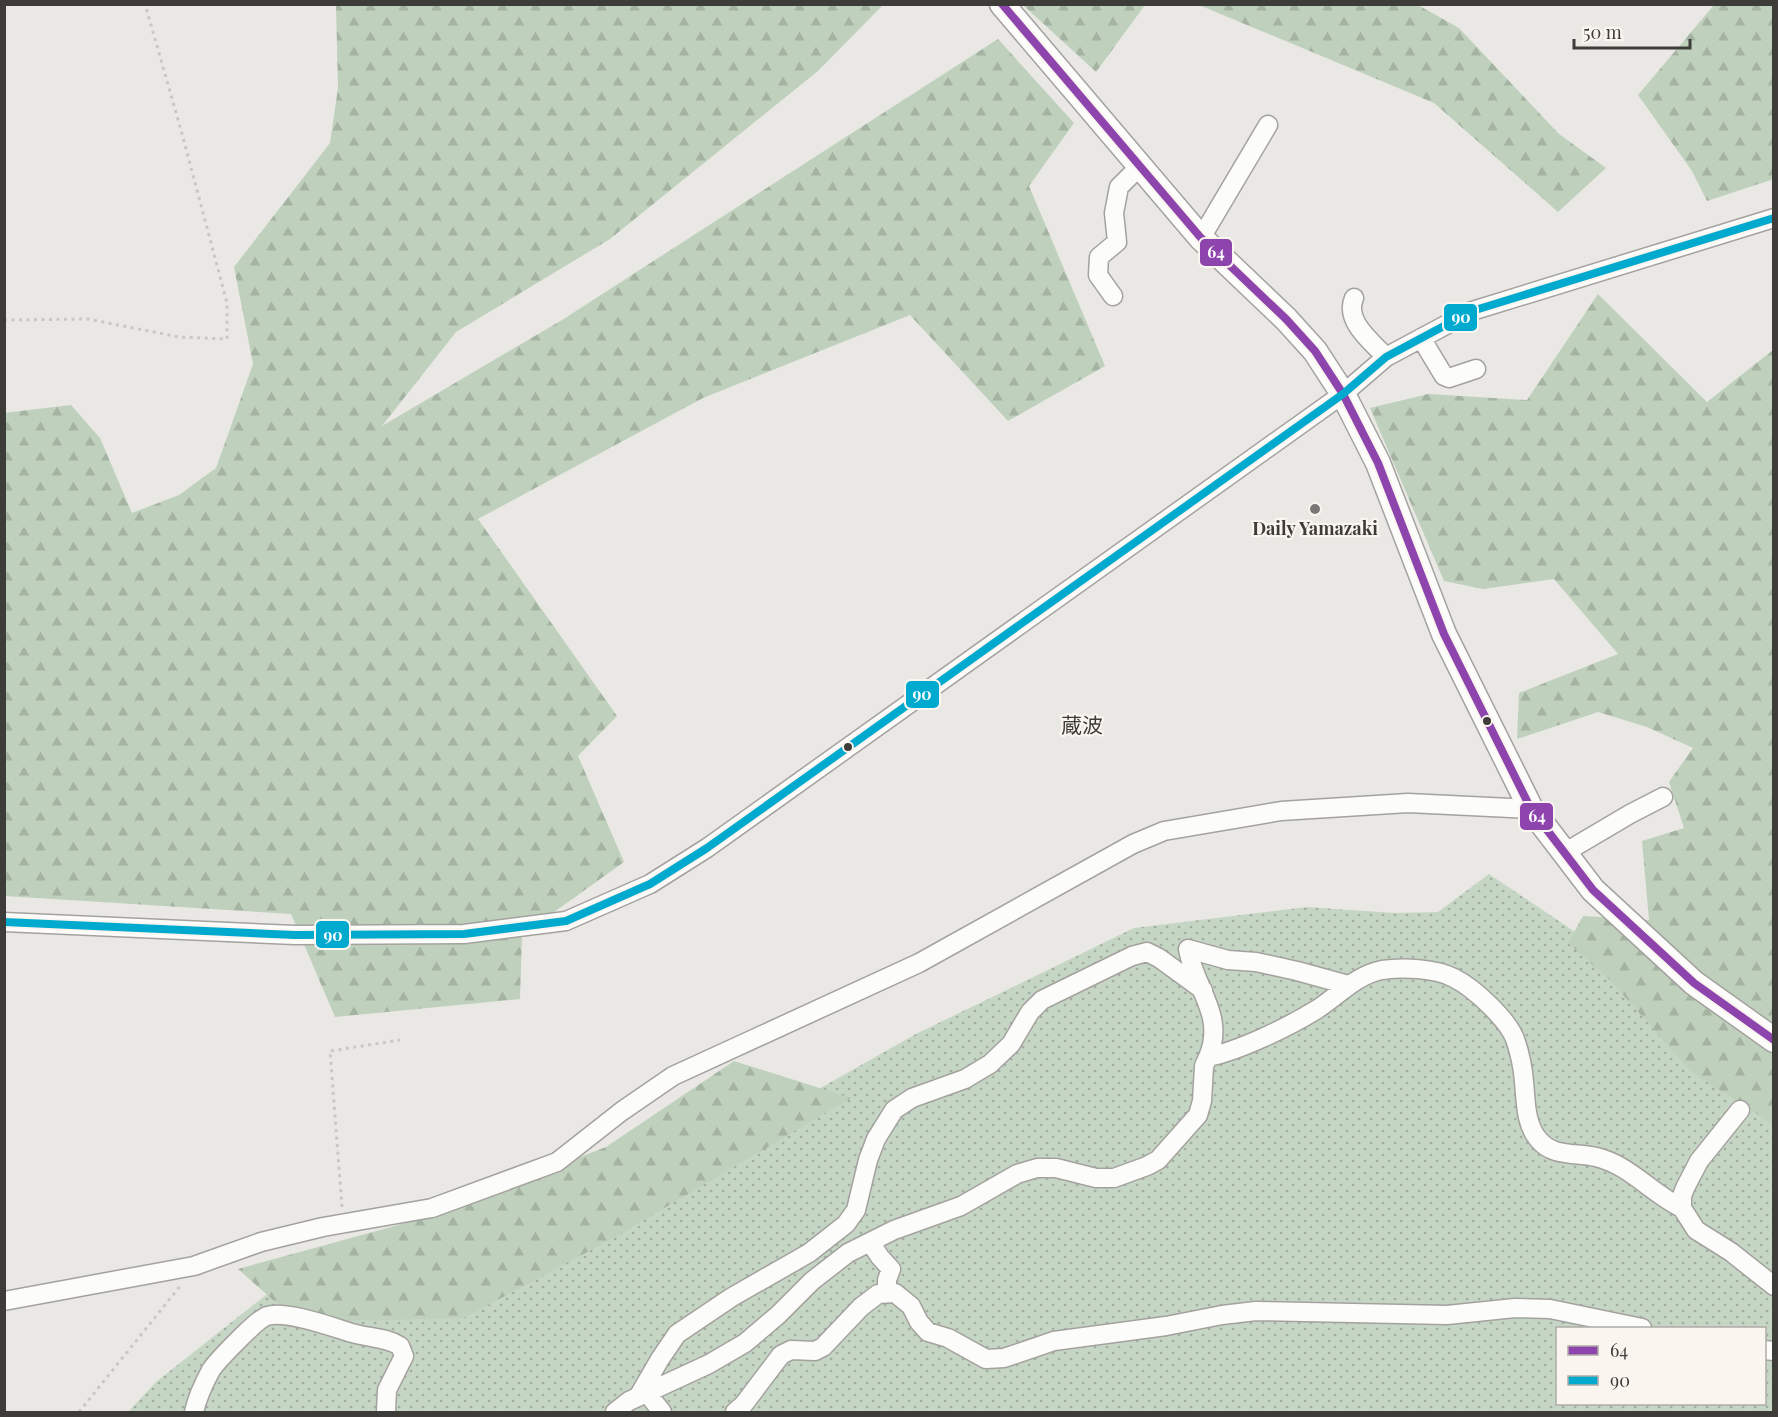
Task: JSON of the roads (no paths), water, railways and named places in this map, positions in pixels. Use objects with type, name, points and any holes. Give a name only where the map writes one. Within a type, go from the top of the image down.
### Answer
[{"type":"main road","points":[[1002,4],[1201,238],[1286,319],[1315,351],[1343,394],[1378,463],[1444,634],[1531,809],[1593,890],[1694,983],[1773,1041]]},
{"type":"street","points":[[1201,238],[1268,125]]},
{"type":"street","points":[[1113,296],[1098,275],[1099,257],[1117,242],[1114,213],[1119,187],[1140,167]]},
{"type":"street","points":[[4,922],[307,935],[464,934],[566,921],[650,884],[708,848],[1343,394],[1386,357],[1472,311],[1773,218]]},
{"type":"street","points":[[1354,298],[1351,307],[1354,320],[1360,330],[1386,357]]},
{"type":"street","points":[[1421,338],[1444,376],[1449,378],[1476,369]]},
{"type":"street","points":[[1564,853],[1663,797]]},
{"type":"street","points":[[4,1301],[194,1266],[261,1242],[432,1208],[557,1162],[622,1111],[673,1076],[919,963],[1133,844],[1164,831],[1292,810],[1408,803],[1531,809]]},
{"type":"street","points":[[615,1413],[643,1395],[709,1364],[745,1343],[778,1315],[812,1281],[848,1252],[894,1230],[961,1206],[1017,1174],[1037,1168],[1056,1168],[1096,1178],[1114,1178],[1158,1160],[1198,1115],[1202,1101],[1204,1066],[1215,1042],[1212,1014],[1190,965],[1188,949],[1228,960],[1256,962],[1297,971],[1348,985]]},
{"type":"street","points":[[643,1395],[660,1359],[677,1334],[732,1297],[809,1253],[846,1224],[856,1210],[868,1160],[876,1139],[894,1110],[912,1098],[964,1079],[990,1064],[1011,1044],[1029,1012],[1042,1000],[1132,956],[1147,952],[1160,958],[1203,990]]},
{"type":"street","points":[[1208,1057],[1229,1053],[1317,1009],[1348,985],[1379,971],[1400,968],[1427,970],[1453,977],[1488,1004],[1509,1026],[1518,1050],[1528,1120],[1537,1138],[1548,1149],[1563,1154],[1597,1157],[1639,1178],[1668,1201],[1682,1208],[1696,1230],[1731,1252],[1773,1286]]},
{"type":"street","points":[[1682,1208],[1682,1196],[1699,1161],[1740,1110]]},
{"type":"street","points":[[870,1242],[891,1269],[887,1280],[887,1293]]},
{"type":"street","points":[[735,1413],[781,1355],[791,1350],[815,1352],[823,1347],[861,1307],[878,1294],[887,1293],[895,1293],[911,1306],[919,1322],[928,1332],[948,1338],[986,1359],[1004,1358],[1054,1341],[1256,1311],[1447,1315],[1515,1308],[1550,1309],[1633,1327]]},
{"type":"street","points":[[194,1413],[212,1368],[255,1323],[268,1316],[301,1318],[367,1338],[392,1341],[400,1346],[404,1356],[387,1390],[387,1413]]},
{"type":"street","points":[[643,1395],[663,1413]]},
{"type":"place","name":"Daily Yamazaki","points":[[1315,509]]},
{"type":"district","name":"蔵波","points":[[1082,726]]}]
